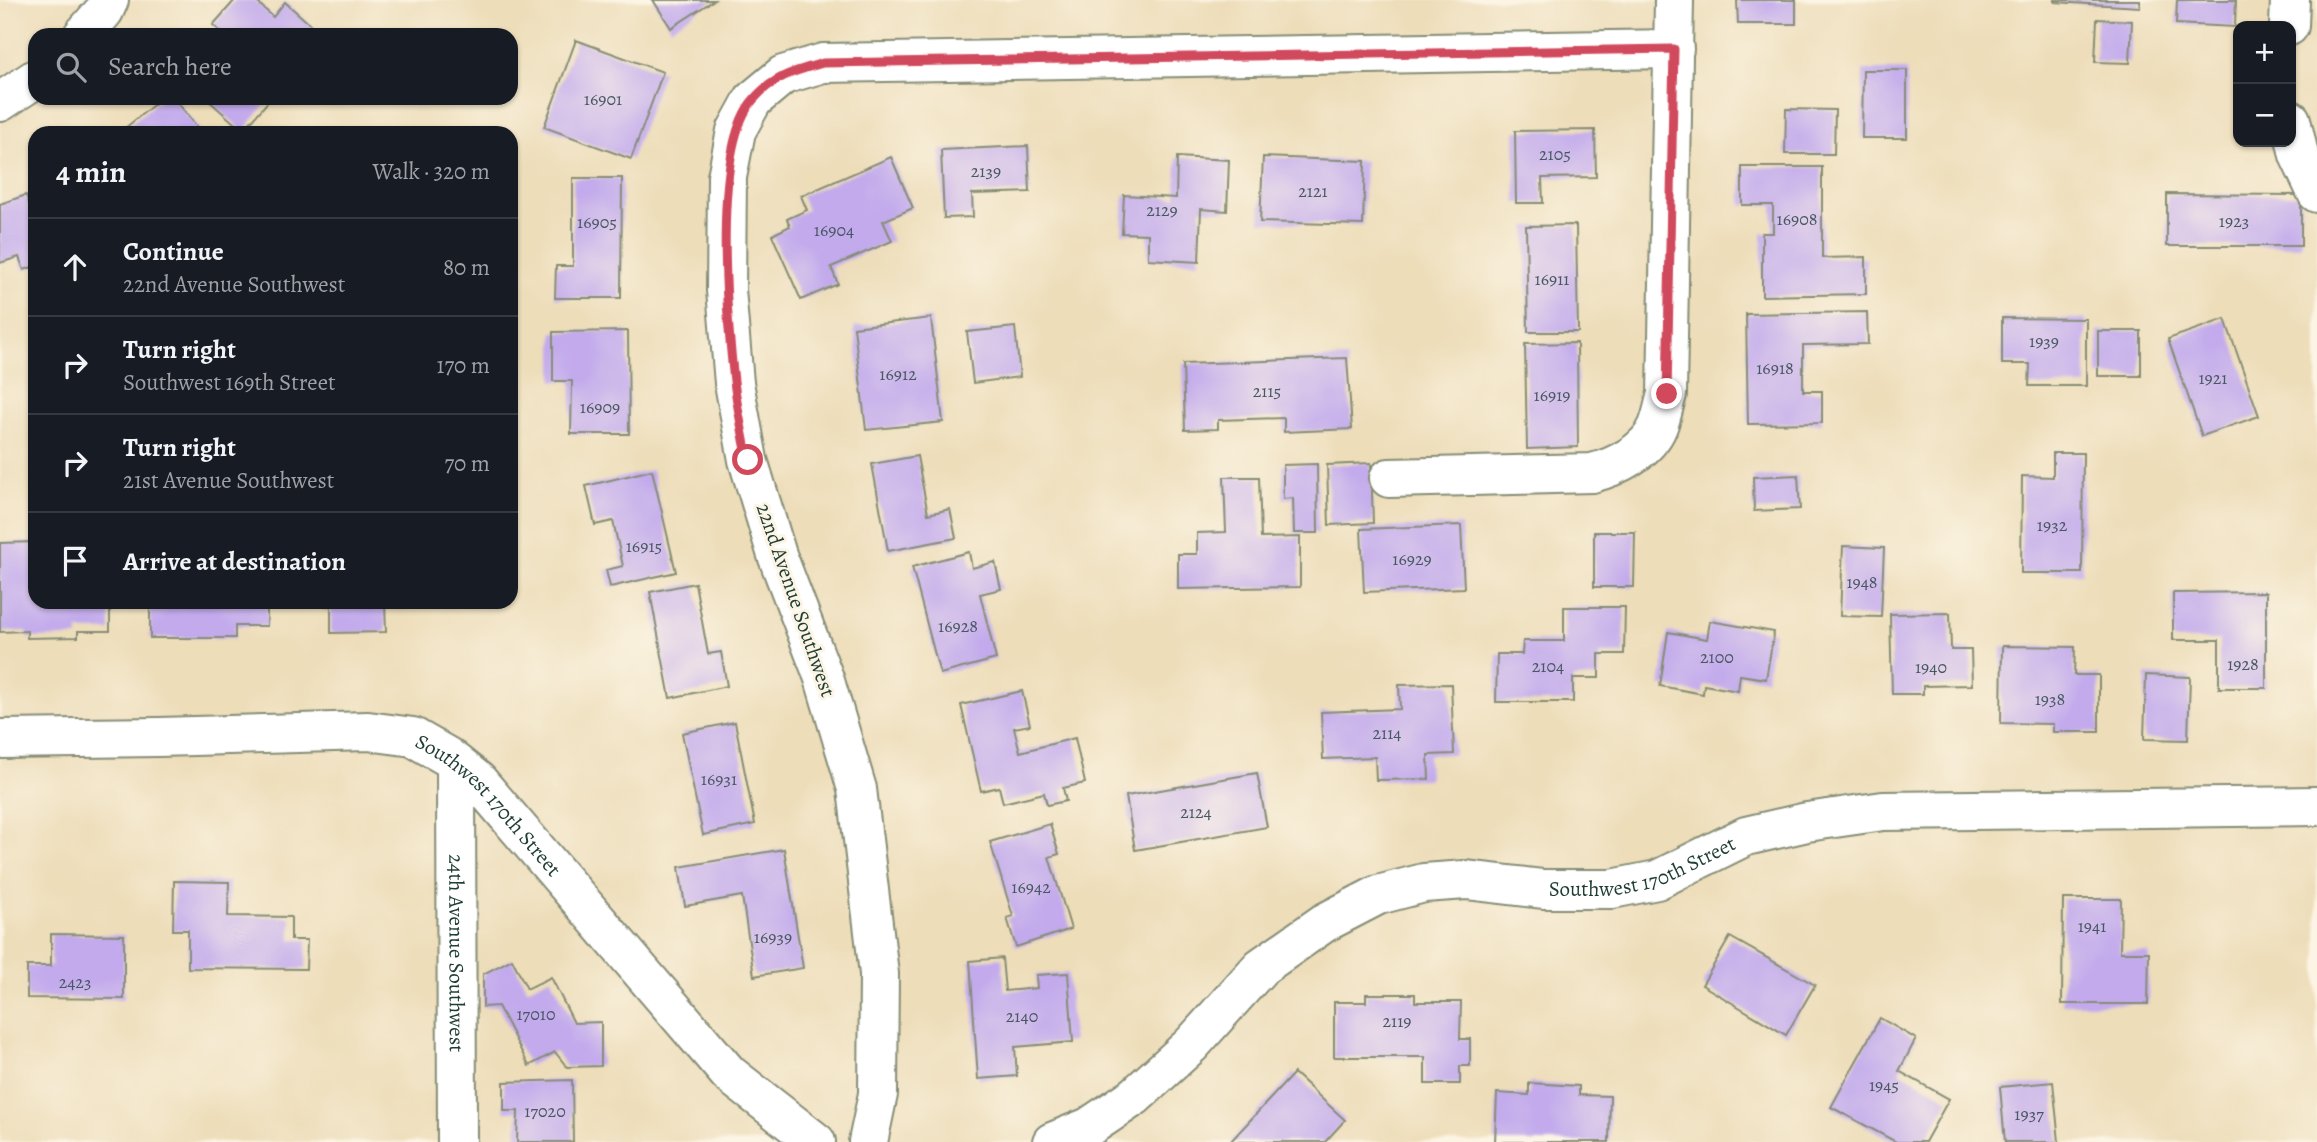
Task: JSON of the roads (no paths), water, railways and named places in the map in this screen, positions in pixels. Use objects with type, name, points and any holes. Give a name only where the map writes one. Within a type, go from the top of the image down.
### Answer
[{"type":"street","points":[[89,28],[110,0]]},
{"type":"street","points":[[1389,478],[1592,472],[1611,468],[1628,458],[1658,429],[1667,394],[1674,0]]},
{"type":"street","points":[[2289,21],[2290,0]]},
{"type":"street","name":"22nd Avenue Southwest","points":[[868,1142],[878,1094],[879,974],[857,789],[824,678],[777,555],[748,460],[734,383],[726,290],[727,177],[736,131],[752,100],[783,75],[823,63],[1674,49]]},
{"type":"street","points":[[0,102],[28,84]]},
{"type":"street","points":[[2296,142],[2299,155],[2317,193]]},
{"type":"street","name":"Southwest 170th Street","points":[[0,739],[368,731],[413,737],[478,781],[729,1074],[816,1142]]},
{"type":"street","name":"24th Avenue Southwest","points":[[456,764],[457,1142]]},
{"type":"street","name":"Southwest 170th Street","points":[[1052,1142],[1089,1127],[1135,1096],[1191,1045],[1261,967],[1324,923],[1378,895],[1424,883],[1466,880],[1543,889],[1612,889],[1657,880],[1746,836],[1807,822],[1883,811],[2317,806]]}]
